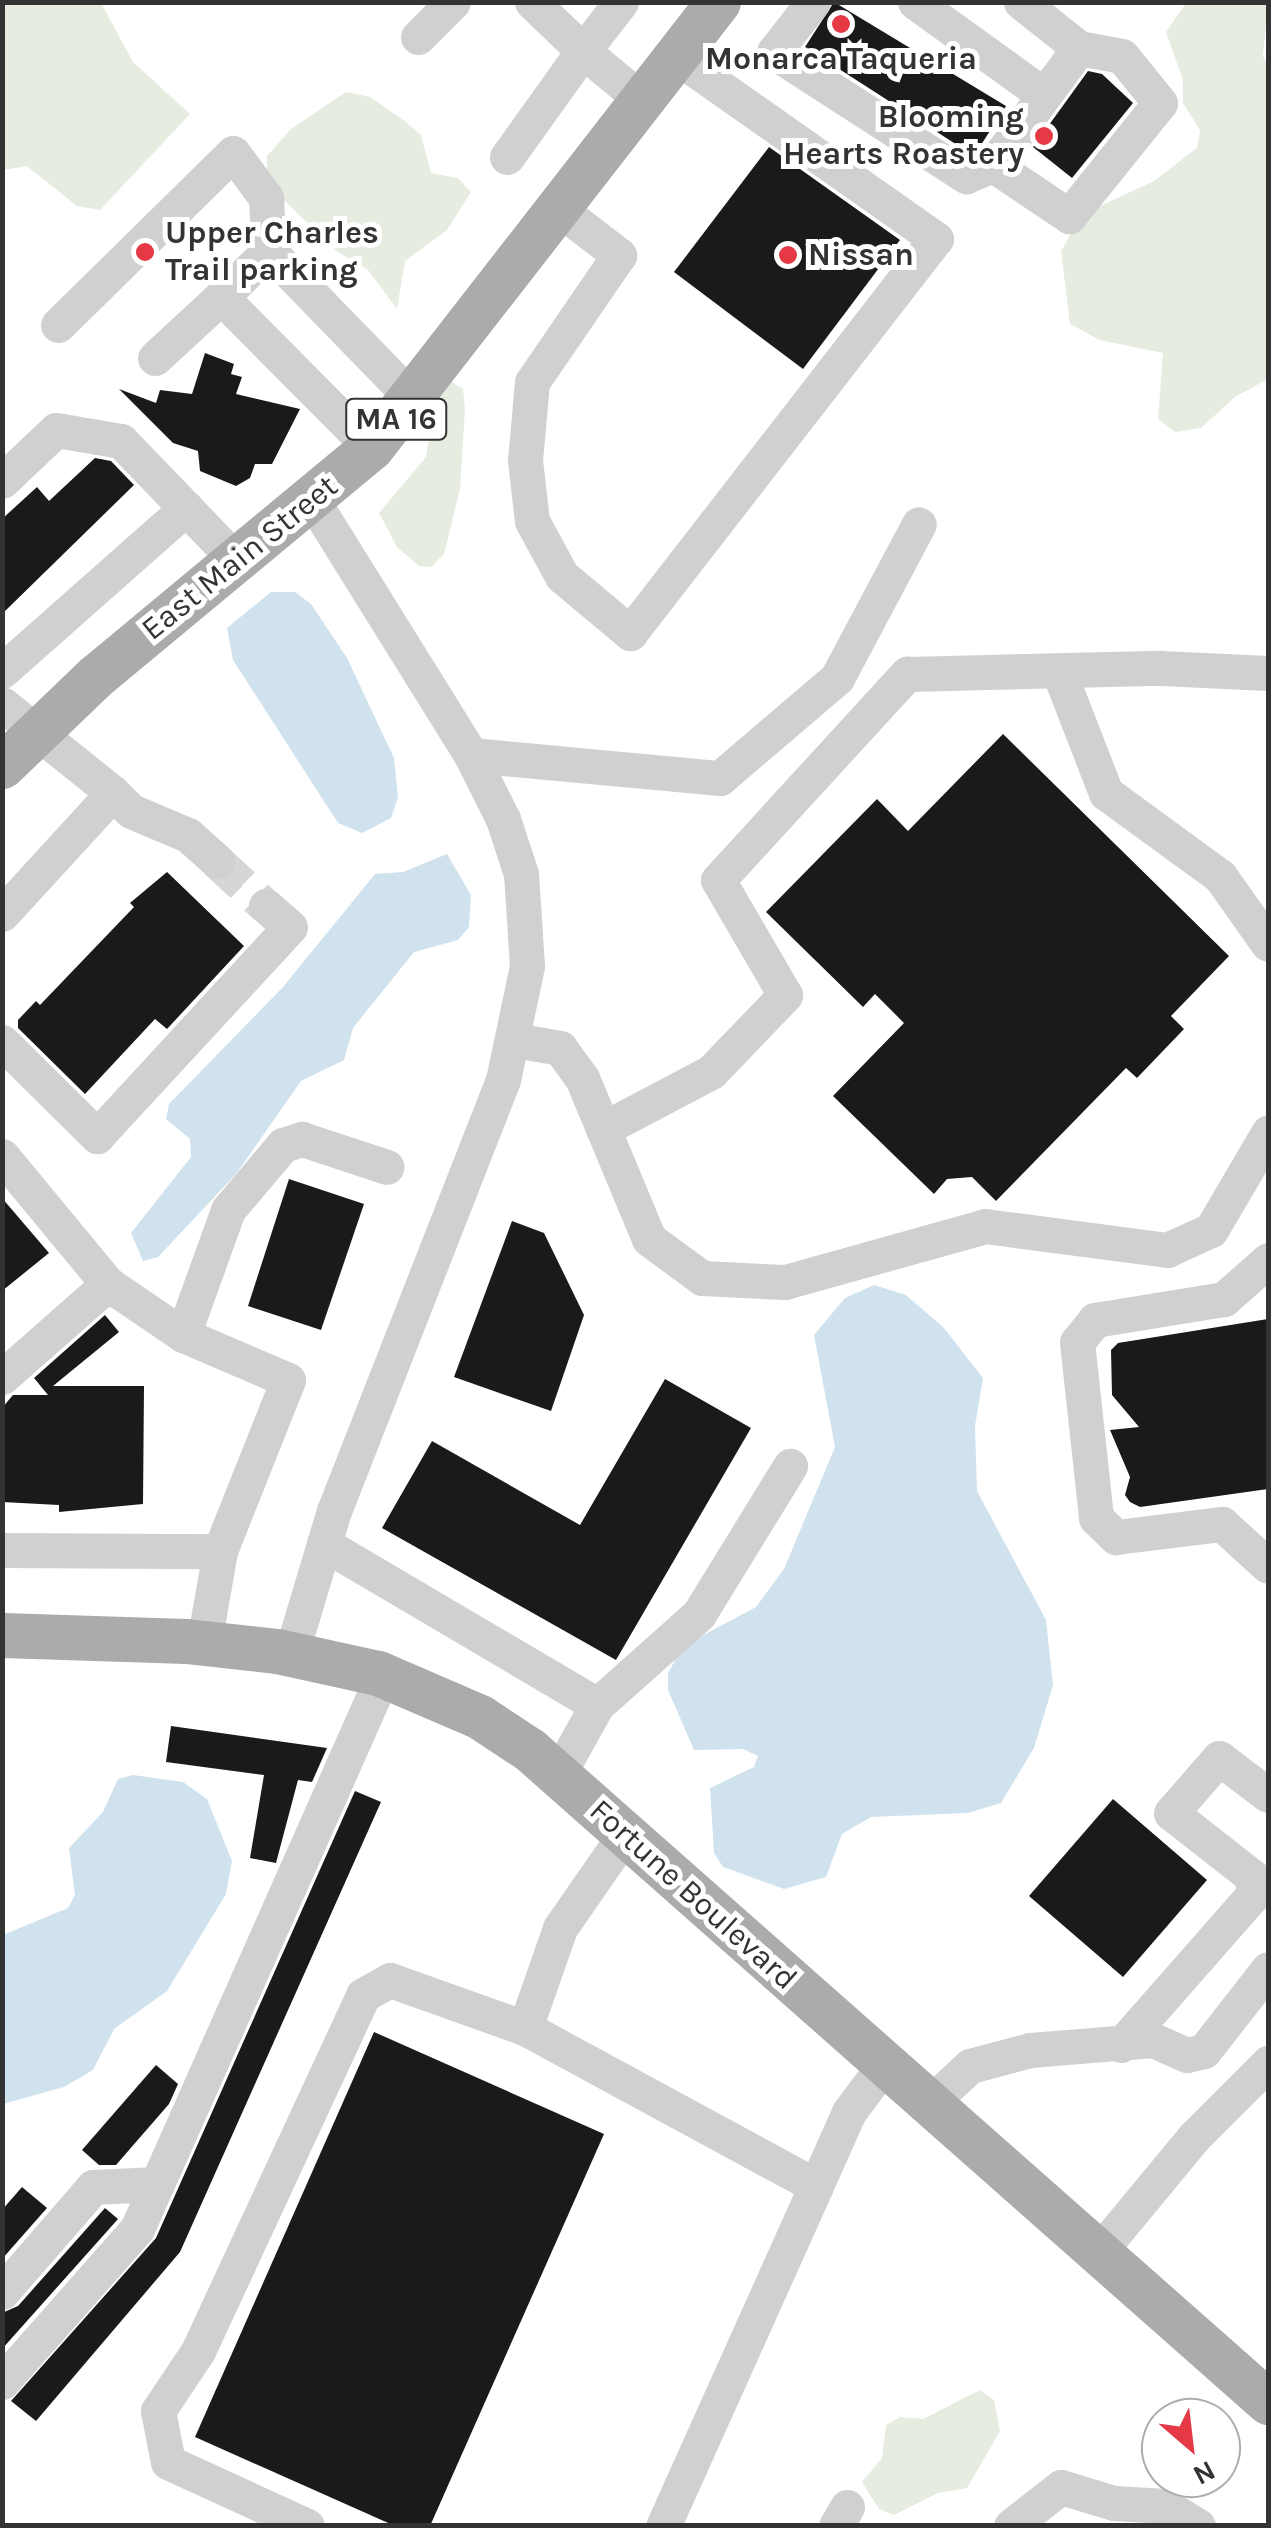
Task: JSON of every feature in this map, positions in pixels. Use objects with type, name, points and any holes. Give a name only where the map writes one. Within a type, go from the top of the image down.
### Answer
[{"type":"main road","name":"East Main Street","points":[[2,766],[19,716],[238,562],[371,448],[413,399],[718,2]]},
{"type":"main road","name":"Fortune Boulevard","points":[[2,1635],[204,1642],[291,1654],[383,1675],[480,1717],[558,1775],[1268,2402]]},
{"type":"lane","points":[[418,38],[453,2]]},
{"type":"lane","points":[[532,2],[642,100]]},
{"type":"lane","points":[[507,157],[621,2]]},
{"type":"lane","points":[[813,2],[774,52],[966,176],[993,165],[1079,48]]},
{"type":"lane","points":[[916,2],[1044,94]]},
{"type":"lane","points":[[993,165],[1069,216],[1160,104],[1122,56],[1079,48],[1022,2]]},
{"type":"lane","points":[[559,209],[620,255],[532,382],[526,460],[532,521],[562,576],[630,633],[936,239],[676,56]]},
{"type":"lane","points":[[58,325],[233,153],[266,198],[268,252],[413,399]]},
{"type":"lane","points":[[155,358],[268,252]]},
{"type":"lane","points":[[221,297],[371,448]]},
{"type":"lane","points":[[2,481],[56,430],[92,432],[121,441],[238,562]]},
{"type":"lane","points":[[291,1654],[324,1544],[514,1040],[527,966],[522,874],[471,755],[313,501]]},
{"type":"lane","points":[[2,671],[186,508]]},
{"type":"lane","points":[[471,755],[720,778],[837,678],[920,524]]},
{"type":"lane","points":[[1059,672],[1106,793],[1220,876],[1268,944]]},
{"type":"lane","points":[[603,1129],[712,1072],[784,995],[718,880],[908,674],[1268,673]]},
{"type":"lane","points":[[837,678],[879,705]]},
{"type":"lane","points":[[19,716],[131,811],[188,835],[217,861]]},
{"type":"lane","points":[[2,914],[113,793]]},
{"type":"lane","points":[[2,1042],[97,1136],[290,927],[266,906]]},
{"type":"lane","points":[[514,1040],[560,1048],[582,1078],[648,1239],[702,1278],[785,1282],[985,1226],[1167,1250],[1212,1230],[1268,1133]]},
{"type":"lane","points":[[183,1335],[228,1210],[283,1145],[302,1138],[387,1167]]},
{"type":"lane","points":[[2,1156],[108,1284],[183,1335],[288,1380],[220,1551],[204,1642]]},
{"type":"lane","points":[[1268,1260],[1224,1300],[1095,1320],[1076,1342],[1096,1518],[1116,1537],[1222,1524],[1268,1566]]},
{"type":"lane","points":[[2,1377],[108,1284]]},
{"type":"lane","points":[[558,1775],[598,1706],[700,1614],[790,1466]]},
{"type":"lane","points":[[324,1544],[598,1706]]},
{"type":"lane","points":[[2,1550],[220,1551]]},
{"type":"lane","points":[[2,2382],[137,2229],[383,1675]]},
{"type":"lane","points":[[1122,2045],[1252,1896],[1254,1878],[1171,1813],[1219,1758],[1268,1795]]},
{"type":"lane","points":[[524,2028],[560,1928],[625,1834]]},
{"type":"lane","points":[[928,2104],[970,2066],[1030,2050],[1153,2040],[1187,2056],[1204,2051],[1268,1969]]},
{"type":"lane","points":[[308,2526],[168,2462],[158,2411],[198,2351],[363,1994],[390,1980],[524,2028],[816,2186]]},
{"type":"lane","points":[[1098,2254],[1194,2137],[1268,2064]]},
{"type":"lane","points":[[664,2526],[849,2112],[884,2065]]},
{"type":"lane","points":[[2,2292],[93,2186],[157,2184]]},
{"type":"lane","points":[[1011,2526],[1061,2487],[1114,2503],[1166,2506],[1198,2526]]},
{"type":"shaded area","points":[[3,2],[101,3],[133,62],[190,114],[100,210],[77,206],[27,166],[3,170]]},
{"type":"shaded area","points":[[1186,3],[1268,3],[1263,56],[1268,66],[1268,379],[1235,397],[1201,428],[1175,432],[1158,419],[1163,353],[1100,340],[1070,324],[1061,251],[1083,214],[1154,181],[1197,148],[1200,130],[1183,103],[1183,80],[1166,32]]},
{"type":"shaded area","points":[[346,92],[370,97],[406,122],[421,135],[431,173],[458,178],[471,192],[447,230],[405,261],[397,309],[368,270],[338,252],[267,184],[267,156],[291,129]]},
{"type":"shaded area","points":[[452,382],[463,389],[465,409],[460,489],[444,554],[431,567],[419,566],[397,547],[379,513],[426,457],[437,391]]},
{"type":"shaded area","points":[[980,2390],[994,2400],[1000,2431],[967,2488],[938,2493],[894,2515],[879,2509],[862,2482],[882,2458],[886,2425],[900,2417],[923,2419]]},
{"type":"water","points":[[271,592],[295,592],[311,604],[347,658],[394,758],[398,797],[391,818],[362,833],[338,823],[233,660],[227,628]]},
{"type":"water","points":[[447,854],[471,895],[469,927],[458,940],[414,952],[353,1028],[344,1060],[301,1081],[236,1174],[158,1257],[143,1261],[131,1233],[191,1157],[190,1139],[166,1119],[169,1104],[283,987],[375,874],[403,872]]},
{"type":"water","points":[[874,1285],[906,1295],[944,1328],[983,1378],[975,1426],[977,1491],[1046,1620],[1053,1685],[1034,1748],[1001,1803],[968,1813],[871,1817],[842,1834],[826,1877],[784,1889],[723,1867],[714,1853],[710,1788],[754,1767],[758,1756],[743,1749],[694,1750],[668,1690],[668,1673],[683,1646],[756,1607],[784,1569],[835,1447],[814,1335],[845,1298]]},
{"type":"water","points":[[133,1775],[183,1782],[207,1799],[232,1861],[226,1894],[167,1991],[114,2029],[93,2070],[64,2087],[3,2104],[3,1935],[68,1908],[75,1895],[69,1848],[103,1812],[118,1779]]},
{"type":"building","points":[[834,2],[1006,106],[979,148],[968,152],[805,47]]},
{"type":"building","points":[[1088,71],[1102,74],[1133,103],[1072,178],[1033,147]]},
{"type":"building","name":"Nissan","points":[[769,147],[900,240],[803,369],[674,272]]},
{"type":"building","points":[[205,353],[234,364],[231,374],[242,377],[236,394],[300,409],[272,464],[255,464],[250,478],[236,486],[200,471],[198,451],[173,443],[119,389],[156,403],[160,390],[192,394]]},
{"type":"building","points":[[95,458],[111,461],[134,485],[2,614],[2,519],[37,487],[49,501]]},
{"type":"building","points":[[1003,734],[1229,956],[1171,1016],[1184,1029],[1137,1078],[1126,1068],[996,1201],[972,1177],[947,1179],[934,1194],[833,1096],[904,1023],[875,994],[863,1007],[766,912],[877,799],[908,831]]},
{"type":"building","points":[[167,872],[244,946],[167,1029],[155,1019],[85,1094],[18,1028],[18,1020],[36,1001],[40,1005],[134,907],[130,903]]},
{"type":"building","points":[[289,1179],[364,1204],[321,1330],[248,1306]]},
{"type":"building","points":[[2,1198],[49,1253],[2,1291]]},
{"type":"building","points":[[512,1221],[544,1233],[584,1315],[551,1411],[454,1377]]},
{"type":"building","points":[[105,1315],[119,1332],[53,1386],[144,1386],[143,1504],[59,1512],[59,1505],[2,1502],[2,1408],[13,1395],[48,1395],[34,1378]]},
{"type":"building","points":[[1268,1319],[1268,1489],[1140,1507],[1130,1502],[1125,1495],[1130,1477],[1110,1430],[1139,1427],[1112,1395],[1111,1350],[1118,1343]]},
{"type":"building","points":[[665,1379],[751,1428],[616,1660],[382,1528],[432,1441],[580,1525]]},
{"type":"building","points":[[171,1726],[327,1748],[312,1782],[298,1780],[276,1863],[250,1858],[264,1775],[166,1762]]},
{"type":"building","points":[[355,1791],[381,1802],[180,2252],[36,2421],[11,2401],[156,2238]]},
{"type":"building","points":[[1113,1799],[1207,1880],[1123,1977],[1029,1896]]},
{"type":"building","points":[[374,2032],[604,2134],[430,2526],[395,2526],[195,2437]]},
{"type":"building","points":[[156,2065],[178,2084],[169,2104],[116,2165],[99,2165],[82,2150]]},
{"type":"building","points":[[22,2187],[47,2208],[2,2259],[2,2210]]},
{"type":"building","points":[[105,2208],[118,2219],[2,2349],[2,2313],[18,2306]]},
{"type":"tunnel","points":[[217,861],[266,906]]},
{"type":"place","name":"Monarca Taqueria","points":[[841,24]]},
{"type":"place","name":"Blooming Hearts Roastery","points":[[1044,136]]},
{"type":"place","name":"Upper Charles Trail parking","points":[[145,252]]},
{"type":"place","name":"Nissan","points":[[788,255]]}]
